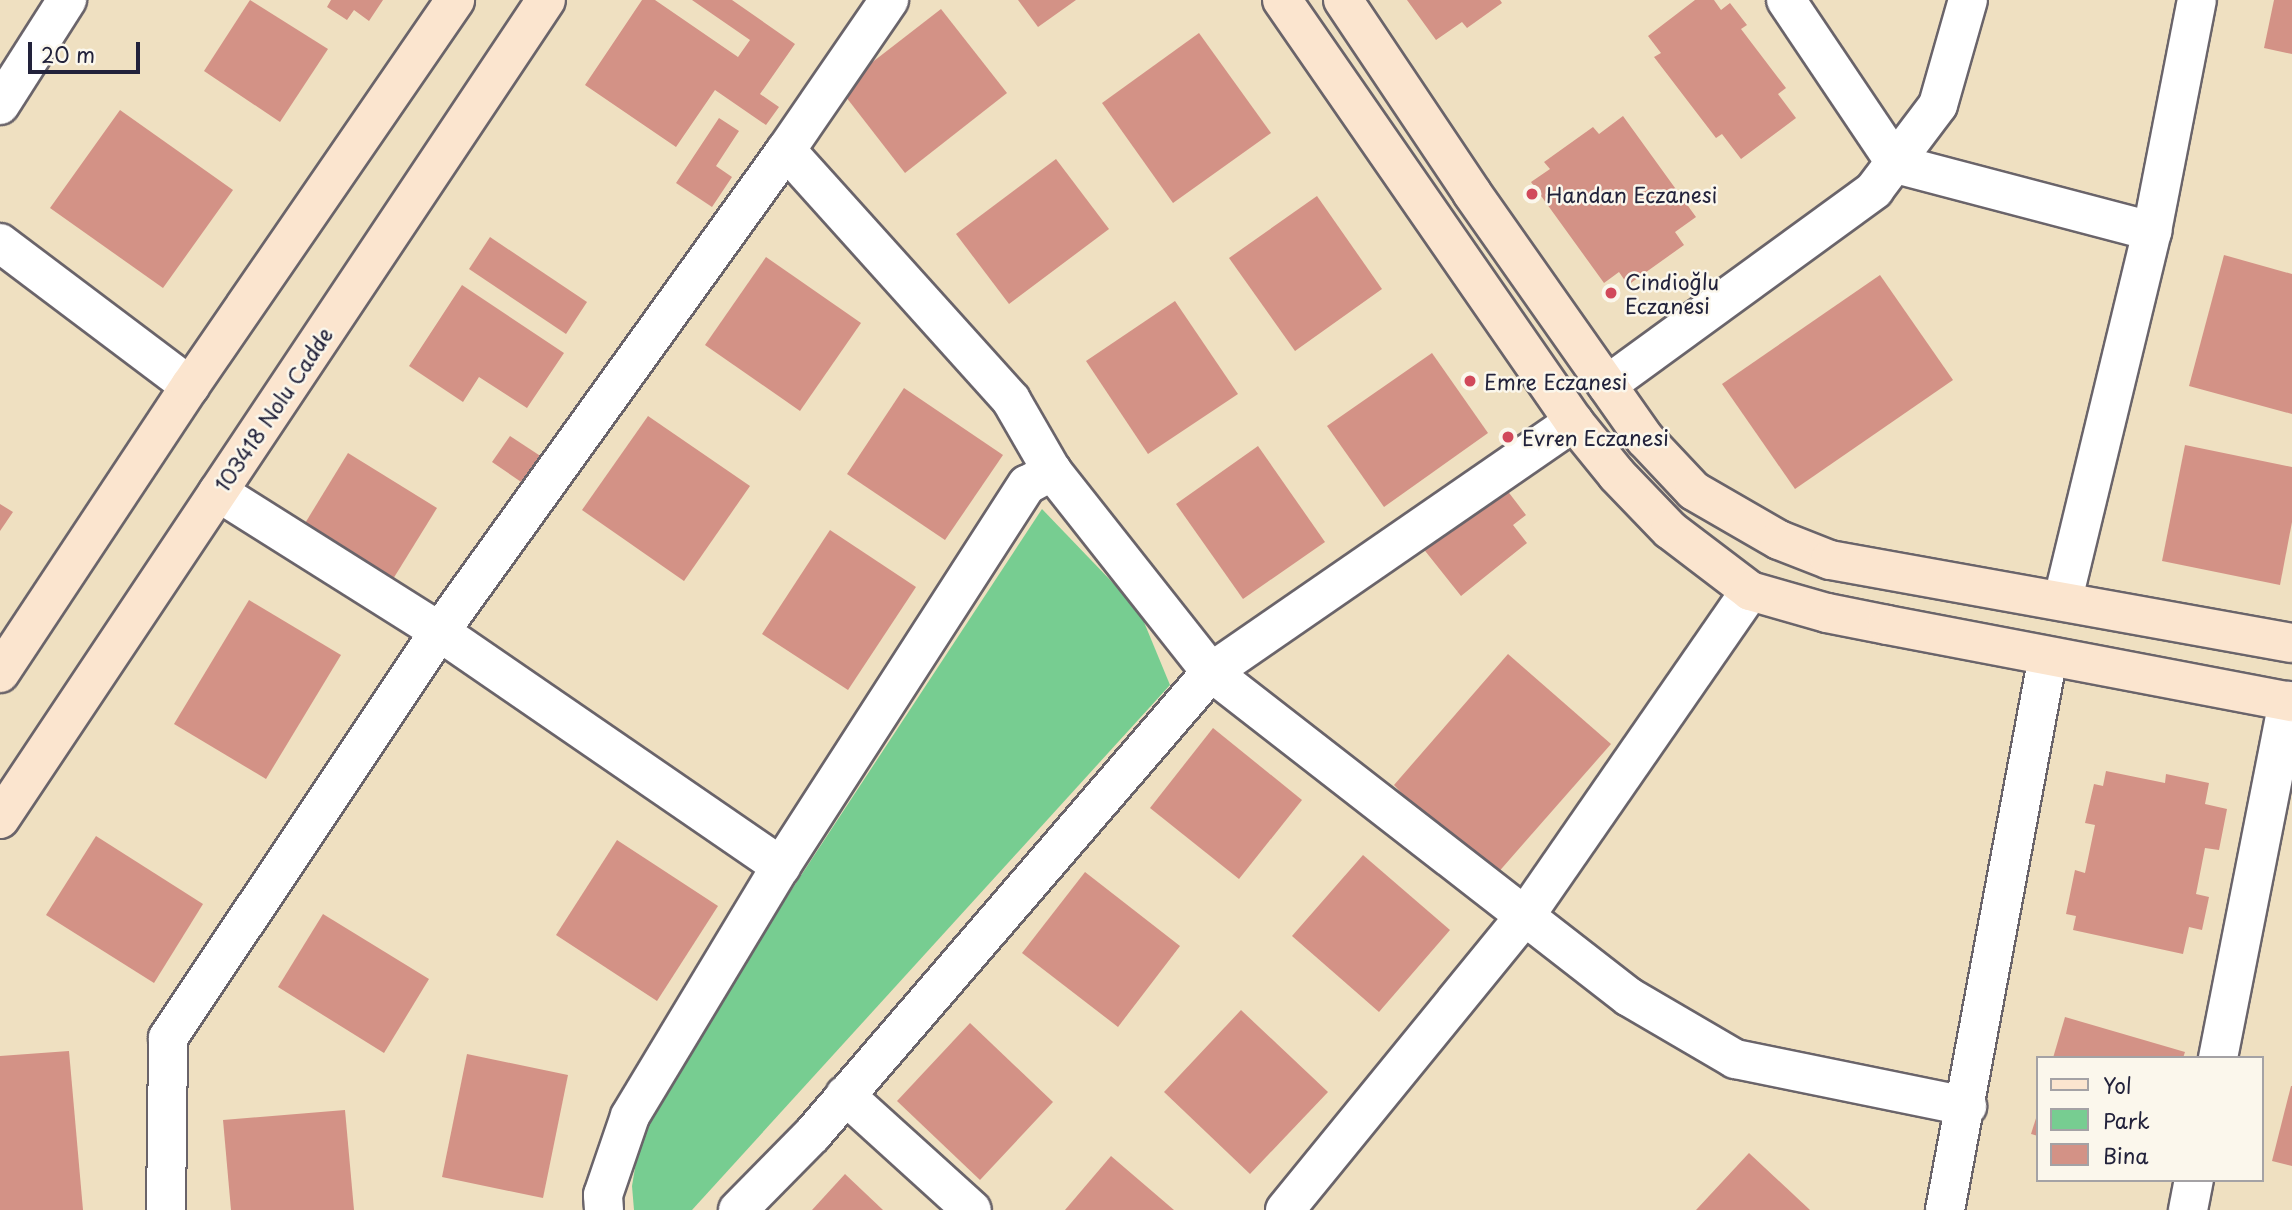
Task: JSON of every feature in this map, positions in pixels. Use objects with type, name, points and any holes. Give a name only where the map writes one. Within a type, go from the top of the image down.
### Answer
[{"type":"street","points":[[0,105],[67,0]]},
{"type":"street","points":[[0,673],[190,386],[455,0]]},
{"type":"street","name":"103418 Nolu Cadde","points":[[0,819],[546,0]]},
{"type":"street","points":[[166,1210],[168,1038],[440,632],[786,150],[889,0]]},
{"type":"street","points":[[1282,0],[1574,422],[1617,475],[1670,530],[1751,591],[1827,613],[2290,702],[2218,1056]]},
{"type":"street","points":[[1343,0],[1472,193],[1606,385],[1645,439],[1694,491],[1779,540],[1830,560],[2063,599],[2292,643]]},
{"type":"street","points":[[1786,0],[1896,164],[2152,231]]},
{"type":"street","points":[[1606,385],[1874,190],[1938,105],[1968,0]]},
{"type":"street","points":[[2063,599],[2152,231],[2197,0]]},
{"type":"street","points":[[786,150],[1011,400],[1052,471],[1211,672],[1629,997],[1735,1059],[1966,1106]]},
{"type":"street","points":[[0,243],[190,386]]},
{"type":"street","points":[[738,1210],[845,1095],[1211,672],[1574,422]]},
{"type":"street","points":[[604,1210],[604,1195],[630,1116],[782,866],[1027,485],[1052,471]]},
{"type":"street","points":[[218,492],[440,632],[782,866]]},
{"type":"street","points":[[1285,1210],[1525,916],[1751,591]]},
{"type":"street","points":[[1945,1210],[2048,656]]},
{"type":"street","points":[[845,1095],[972,1210]]},
{"type":"street","points":[[2188,1210],[2194,1182]]},
{"type":"green space","points":[[1042,509],[1139,610],[1170,685],[692,1210],[634,1210],[632,1186],[644,1114]]},
{"type":"building","points":[[250,0],[328,49],[280,122],[204,71]]},
{"type":"building","points":[[331,0],[383,0],[369,21],[354,10],[347,20],[327,7]]},
{"type":"building","points":[[642,0],[655,0],[738,57],[750,40],[692,0],[732,0],[795,44],[760,94],[779,107],[766,125],[715,90],[676,147],[585,85]]},
{"type":"building","points":[[1018,0],[1076,0],[1038,27]]},
{"type":"building","points":[[1407,0],[1500,0],[1502,3],[1467,28],[1462,22],[1436,40]]},
{"type":"building","points":[[1695,0],[1714,0],[1721,10],[1730,3],[1747,25],[1741,29],[1786,88],[1778,94],[1796,118],[1741,159],[1722,134],[1716,138],[1654,57],[1661,53],[1648,36]]},
{"type":"building","points":[[2274,0],[2292,0],[2292,54],[2264,48]]},
{"type":"building","points":[[941,9],[1007,93],[905,173],[839,88]]},
{"type":"building","points":[[1199,33],[1271,133],[1173,203],[1102,103]]},
{"type":"building","points":[[120,110],[233,190],[163,288],[50,208]]},
{"type":"building","points":[[1623,116],[1696,217],[1675,232],[1684,245],[1628,285],[1619,272],[1604,283],[1531,182],[1550,169],[1544,162],[1593,127],[1599,134]]},
{"type":"building","points":[[719,118],[739,131],[716,166],[732,177],[712,207],[676,183]]},
{"type":"building","points":[[1056,159],[1109,229],[1009,304],[956,234]]},
{"type":"building","points":[[1317,196],[1382,289],[1295,351],[1229,258]]},
{"type":"building","points":[[490,237],[587,302],[566,334],[469,269]]},
{"type":"building","points":[[2224,255],[2292,274],[2292,414],[2189,386]]},
{"type":"building","points":[[766,257],[861,323],[800,411],[705,345]]},
{"type":"building","points":[[1880,275],[1953,380],[1795,489],[1722,384]]},
{"type":"building","points":[[462,285],[564,353],[527,408],[479,377],[463,402],[409,366]]},
{"type":"building","points":[[1175,301],[1238,394],[1148,454],[1086,361]]},
{"type":"building","points":[[1432,353],[1488,433],[1384,507],[1327,426]]},
{"type":"building","points":[[904,388],[1003,455],[945,540],[847,474]]},
{"type":"building","points":[[648,416],[750,486],[684,581],[582,510]]},
{"type":"building","points":[[510,436],[545,459],[527,486],[492,462]]},
{"type":"building","points":[[2185,445],[2292,467],[2292,522],[2280,585],[2162,561]]},
{"type":"building","points":[[1258,446],[1325,542],[1243,599],[1176,504]]},
{"type":"building","points":[[348,453],[437,508],[385,592],[296,538]]},
{"type":"building","points":[[1503,485],[1526,515],[1513,525],[1527,543],[1461,596],[1422,547]]},
{"type":"building","points":[[0,504],[13,512],[0,531]]},
{"type":"building","points":[[830,530],[916,587],[848,690],[762,634]]},
{"type":"building","points":[[249,600],[341,655],[266,779],[174,724]]},
{"type":"building","points":[[1508,654],[1611,744],[1496,875],[1425,818],[1394,785]]},
{"type":"building","points":[[1213,728],[1302,800],[1239,879],[1150,808]]},
{"type":"building","points":[[2106,771],[2165,783],[2166,774],[2209,783],[2205,804],[2227,809],[2219,850],[2205,848],[2196,894],[2209,897],[2202,930],[2189,927],[2183,954],[2073,930],[2076,916],[2066,914],[2075,870],[2085,873],[2095,825],[2085,823],[2094,784],[2103,786]]},
{"type":"building","points":[[96,836],[203,904],[154,983],[46,915]]},
{"type":"building","points":[[617,840],[718,906],[657,1001],[556,935]]},
{"type":"building","points":[[1363,855],[1450,930],[1379,1012],[1292,936]]},
{"type":"building","points":[[1085,872],[1180,946],[1118,1027],[1022,953]]},
{"type":"building","points":[[323,914],[429,979],[384,1053],[278,987]]},
{"type":"building","points":[[1241,1010],[1328,1092],[1250,1174],[1164,1092]]},
{"type":"building","points":[[2065,1017],[2185,1052],[2184,1056],[2054,1056]]},
{"type":"building","points":[[970,1023],[1053,1102],[980,1180],[897,1101]]},
{"type":"building","points":[[69,1051],[83,1210],[0,1210],[0,1056]]},
{"type":"building","points":[[467,1054],[568,1075],[543,1198],[442,1177]]},
{"type":"building","points":[[2292,1086],[2292,1166],[2272,1161]]},
{"type":"building","points":[[345,1110],[354,1210],[231,1210],[223,1120]]},
{"type":"building","points":[[2036,1118],[2036,1135],[2031,1134]]},
{"type":"building","points":[[1749,1153],[1810,1210],[1696,1210]]},
{"type":"building","points":[[1111,1156],[1174,1210],[1065,1210]]},
{"type":"building","points":[[845,1174],[883,1210],[812,1210]]},
{"type":"place","name":"Handan Eczanesi","points":[[1532,194]]},
{"type":"place","name":"Cindioğlu Eczanesi","points":[[1611,293]]},
{"type":"place","name":"Emre Eczanesi","points":[[1470,381]]},
{"type":"place","name":"Evren Eczanesi","points":[[1508,437]]}]
